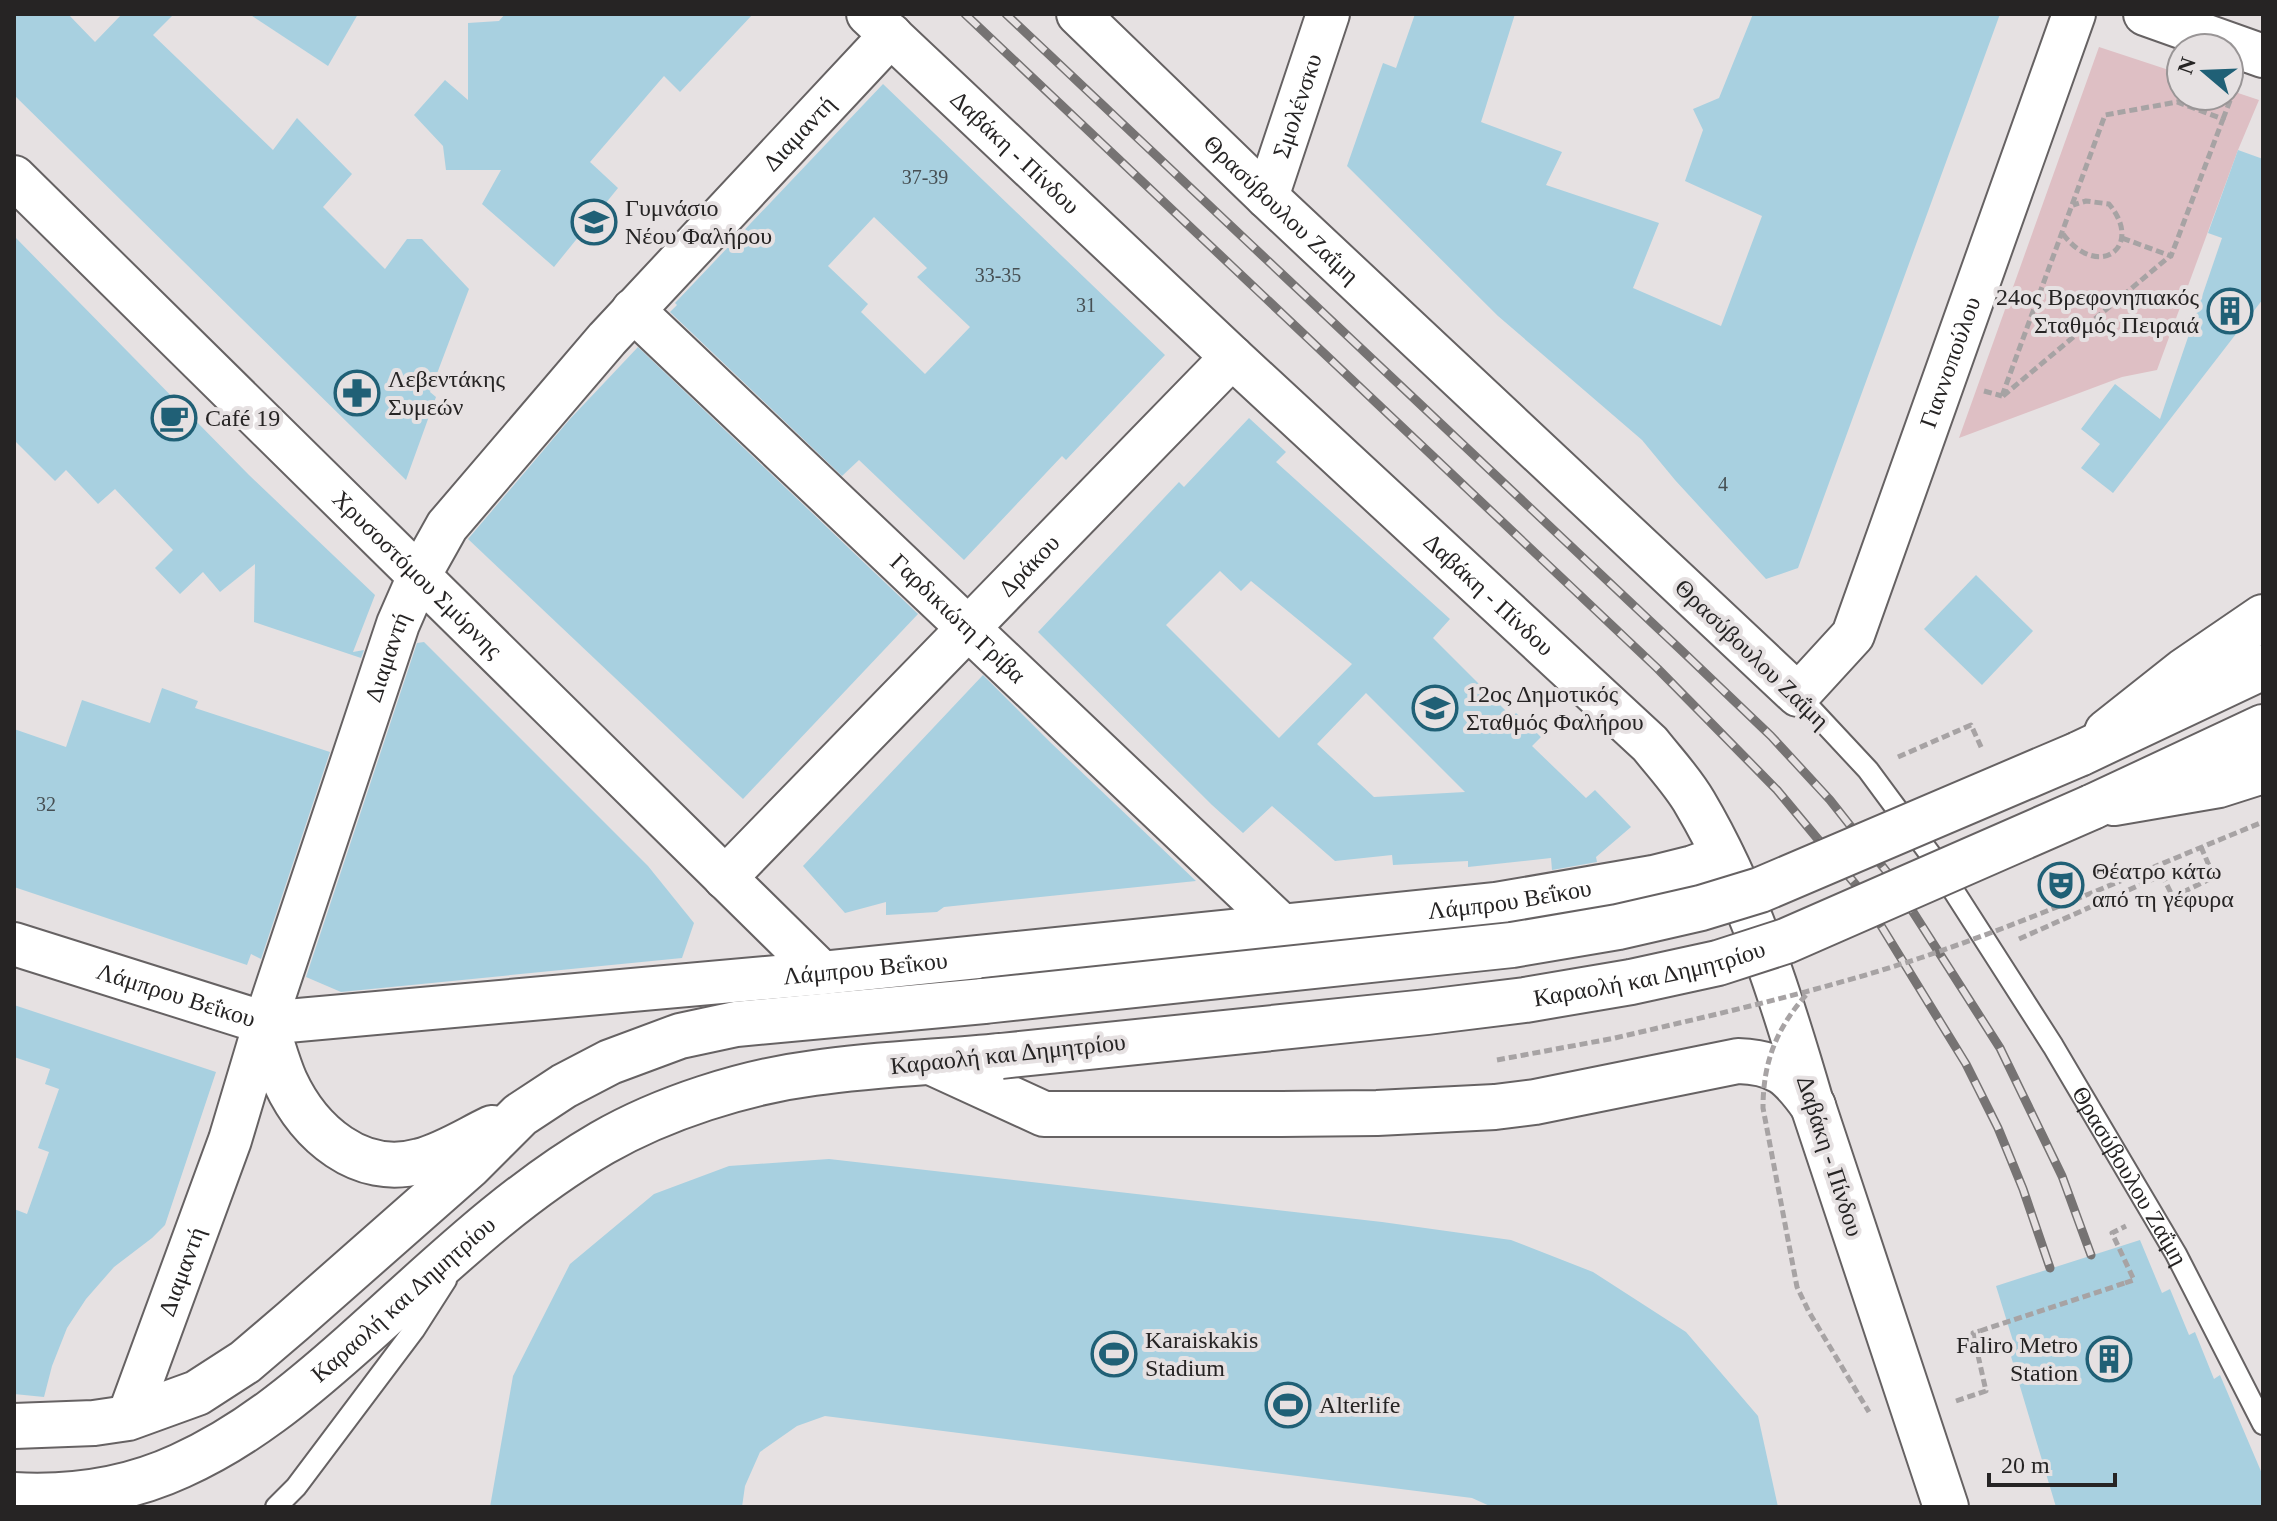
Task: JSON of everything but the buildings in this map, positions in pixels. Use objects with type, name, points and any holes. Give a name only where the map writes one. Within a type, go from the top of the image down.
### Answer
[{"type":"main road","points":[[2079,754],[2184,671],[2263,617]]},
{"type":"main road","points":[[2079,754],[2263,667]]},
{"type":"main road","points":[[2092,807],[2263,727]]},
{"type":"main road","name":"Καραολή και Δημητρίου","points":[[14,1426],[94,1423],[128,1418],[197,1393],[245,1362],[469,1166],[520,1115],[564,1086],[610,1062],[707,1029],[1512,945],[1618,927],[1701,908],[1760,890],[2079,754]]},
{"type":"main road","points":[[2092,807],[2219,785],[2263,771]]},
{"type":"main road","name":"Καραολή και Δημητρίου","points":[[28,1499],[88,1493],[126,1485],[179,1467],[219,1445],[278,1409],[503,1212],[568,1164],[643,1122],[729,1092],[813,1073],[1427,1012],[1631,982],[1718,963],[1786,941],[2092,807]]},
{"type":"main road","points":[[265,1023],[286,1082],[307,1116],[326,1139],[371,1163],[420,1161],[520,1115]]},
{"type":"main road","points":[[933,1063],[1044,1114],[1377,1113],[1495,1107],[1535,1102],[1738,1061],[1780,1070],[1798,1085],[1813,1106]]},
{"type":"main road","name":"Δαβάκη - Πίνδου","points":[[1813,1106],[1946,1507]]},
{"type":"street","name":"Θρασύβουλου Ζαΐμη","points":[[1078,14],[1267,197],[1798,695]]},
{"type":"street","name":"Σμολένσκυ","points":[[1267,197],[1328,14]]},
{"type":"street","name":"Γιαννοπούλου","points":[[1798,695],[1853,635],[2074,14]]},
{"type":"street","points":[[2145,14],[2263,56]]},
{"type":"street","name":"Διαμαντή","points":[[128,1418],[230,1140],[265,1023],[398,624],[419,576],[447,526],[880,25]]},
{"type":"street","name":"Δαβάκη - Πίνδου","points":[[880,25],[1232,357],[1650,744],[1694,800],[1723,856],[1773,977],[1813,1106]]},
{"type":"street","name":"Χρυσοστόμου Σμύρνης","points":[[14,177],[822,973]]},
{"type":"street","name":"Γαρδικιώτη Γρίβα","points":[[633,310],[1282,926]]},
{"type":"street","name":"Δράκου","points":[[725,878],[1232,357]]},
{"type":"street","name":"Λάμπρου Βεΐκου","points":[[14,944],[265,1023],[822,973],[1496,904],[1653,877],[1723,856]]},
{"type":"lane","name":"Θρασύβουλου Ζαΐμη","points":[[1798,695],[1868,770],[1930,854],[1992,951],[2131,1175],[2176,1254],[2263,1424]]},
{"type":"lane","points":[[276,1507],[296,1487],[414,1330],[473,1239]]},
{"type":"path","points":[[2177,102],[2223,119],[2171,256],[2002,396],[2063,233],[2073,205],[2105,115],[2177,102]]},
{"type":"path","points":[[2063,233],[2074,248],[2095,258],[2117,248],[2122,238],[2122,224],[2109,204],[2086,201],[2073,205]]},
{"type":"path","points":[[2122,238],[2171,256]]},
{"type":"path","points":[[1868,770],[1971,725],[2000,787]]},
{"type":"path","points":[[1615,1038],[1807,993],[1922,957],[2027,919],[2263,822]]},
{"type":"path","points":[[1992,951],[2162,875],[2173,897],[2214,877],[2201,847]]},
{"type":"path","points":[[1807,993],[1789,1014],[1770,1052],[1763,1080],[1763,1108],[1797,1287],[1869,1412]]},
{"type":"path","points":[[1986,1391],[1973,1333],[2134,1280],[2112,1233]]},
{"type":"shaded area","points":[[2099,47],[2165,69],[2165,112],[2245,112],[2245,95],[2259,100],[2157,370],[2122,377],[1959,438]]},
{"type":"railway","points":[[965,14],[1658,669],[1777,790],[1856,885],[1966,1064],[1998,1128],[2050,1268]]},
{"type":"railway","points":[[1006,14],[1682,651],[1771,736],[1830,800],[1890,876],[2000,1048],[2062,1176],[2091,1255]]},
{"type":"place","name":"Γυμνάσιο Νέου Φαλήρου","points":[[594,222]]},
{"type":"place","name":"24ος Βρεφονηπιακός Σταθμός Πειραιά","points":[[2230,311]]},
{"type":"place","name":"Λεβεντάκης Συμεών","points":[[357,393]]},
{"type":"place","name":"Café 19","points":[[174,418]]},
{"type":"place","name":"12ος Δημοτικός Σταθμός Φαλήρου","points":[[1435,708]]},
{"type":"place","name":"Θέατρο κάτω από τη γέφυρα","points":[[2061,885]]},
{"type":"place","name":"Karaiskakis Stadium","points":[[1114,1354]]},
{"type":"place","name":"Faliro Metro Station","points":[[2109,1359]]},
{"type":"place","name":"Alterlife","points":[[1288,1405]]}]
